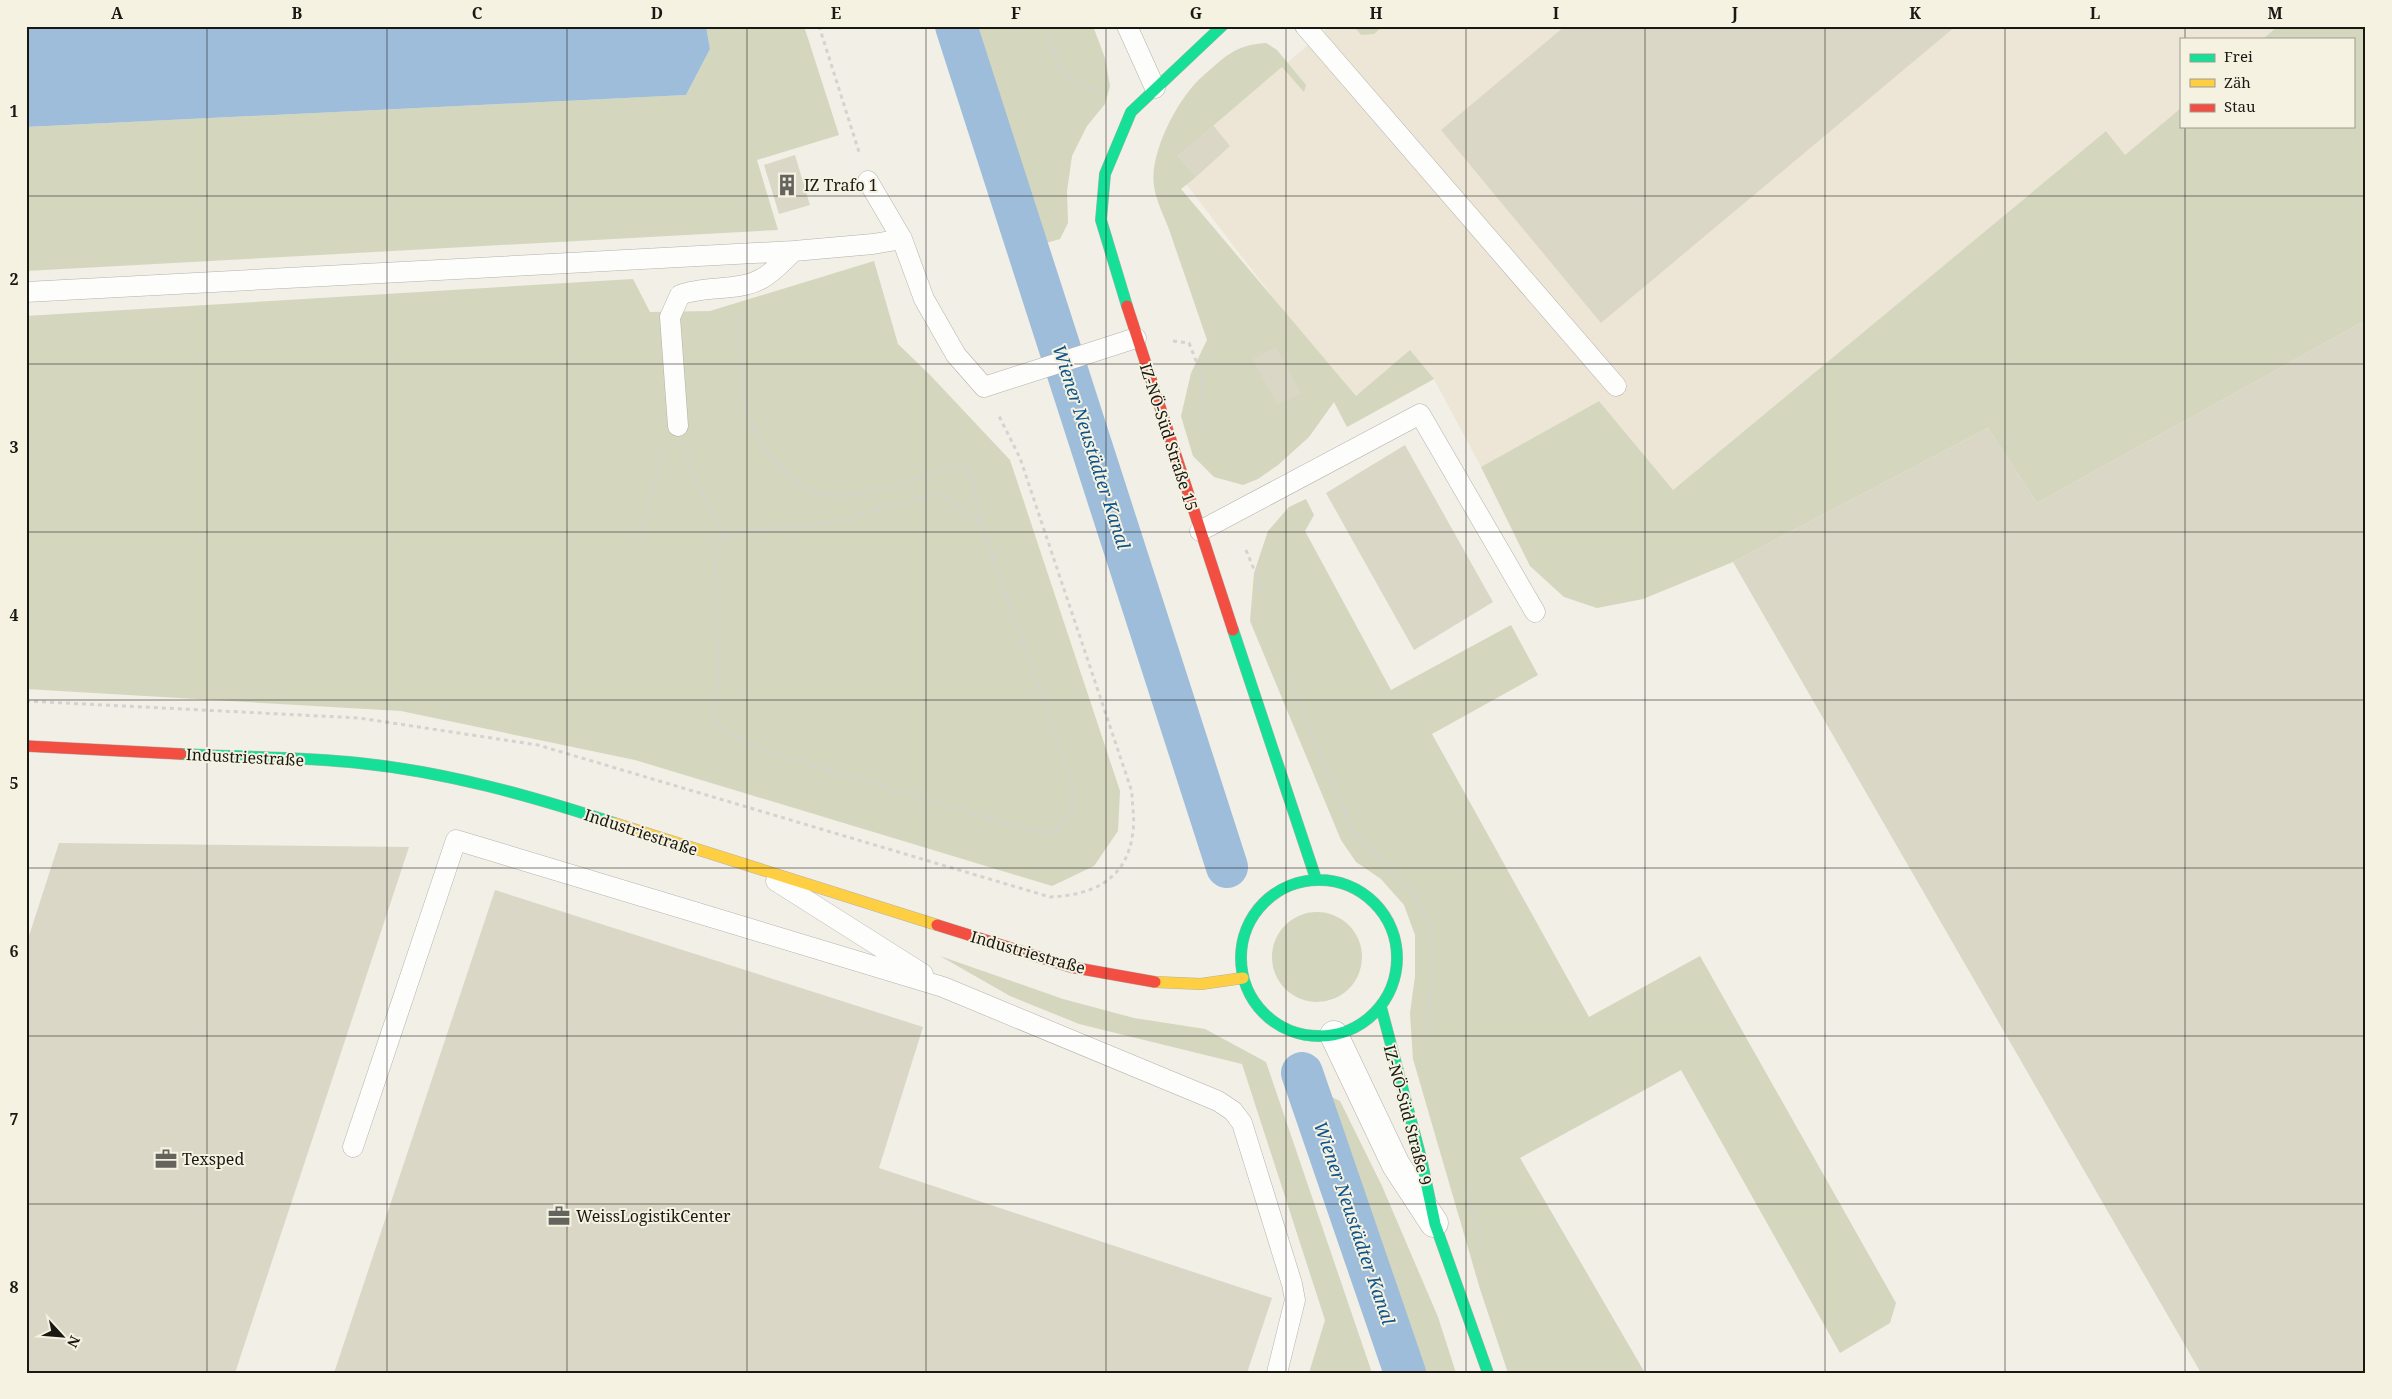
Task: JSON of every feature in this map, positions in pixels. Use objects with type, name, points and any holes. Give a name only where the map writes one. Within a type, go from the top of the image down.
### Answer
[{"type":"street","name":"IZ-NÖ-Süd Straße 15","points":[[1222,26],[1198,46],[1130,112],[1105,174],[1101,220],[1136,338],[1316,879]]},
{"type":"street","name":"Industriestraße","points":[[26,746],[359,763],[462,779],[549,802],[1071,967],[1158,982],[1201,984],[1243,978]]},
{"type":"street","points":[[1316,879],[1345,884],[1371,898],[1389,922],[1398,951],[1395,980],[1381,1007],[1360,1025],[1334,1036],[1305,1036],[1277,1025],[1255,1005],[1243,978],[1242,943],[1256,912],[1282,888],[1316,879]]},
{"type":"street","name":"IZ-NÖ-Süd Straße 9","points":[[1381,1007],[1421,1158],[1435,1224],[1488,1373]]},
{"type":"street","name":"IZ-NÖ-Süd Straße 9","points":[[1334,1036],[1396,1165],[1435,1224]]},
{"type":"lane","points":[[1127,26],[1155,88]]},
{"type":"lane","points":[[1198,46],[1201,26]]},
{"type":"lane","points":[[1304,26],[1616,386]]},
{"type":"lane","points":[[868,181],[902,239],[924,299],[956,355],[984,387],[1136,338]]},
{"type":"lane","points":[[26,292],[794,251],[873,244],[902,239]]},
{"type":"lane","points":[[678,426],[673,336],[670,317],[680,294],[695,289],[735,286],[761,280],[794,251]]},
{"type":"lane","points":[[1200,531],[1420,414],[1535,612]]},
{"type":"lane","points":[[353,1147],[456,840],[943,988],[1218,1101],[1233,1111],[1242,1124],[1292,1284],[1295,1300],[1277,1373]]},
{"type":"lane","points":[[759,869],[943,988]]},
{"type":"path","points":[[819,26],[868,181]]},
{"type":"path","points":[[1046,26],[1060,70],[1130,112]]},
{"type":"path","points":[[725,534],[715,549],[718,685],[712,717],[726,732],[757,748],[1025,829],[1052,832],[1067,821],[1074,801],[1071,778],[981,524],[973,479],[962,463],[900,484],[849,496],[818,494],[794,482],[758,440],[745,408],[735,286]]},
{"type":"path","points":[[1136,338],[1189,342],[1202,376],[1204,432]]},
{"type":"path","points":[[984,387],[1020,458],[1132,792],[1134,831],[1126,860],[1101,887]]},
{"type":"path","points":[[678,426],[692,474],[725,534]]},
{"type":"path","points":[[640,534],[664,449],[678,426]]},
{"type":"path","points":[[725,534],[829,523],[938,493],[981,524]]},
{"type":"path","points":[[1232,513],[1260,584],[1260,600]]},
{"type":"path","points":[[1288,679],[1354,834],[1413,892],[1430,926],[1432,975],[1426,1039]]},
{"type":"path","points":[[1468,1196],[1485,1252]]},
{"type":"shaded area","points":[[1330,26],[2278,26],[2264,38],[2180,38],[2180,109],[2125,155],[2106,131],[1673,490],[1599,401],[1481,467],[1434,379],[1347,427],[1295,326],[1170,163]]},
{"type":"green space","points":[[706,26],[804,26],[839,135],[757,160],[778,230],[26,271],[26,127],[686,95],[710,49]]},
{"type":"green space","points":[[976,26],[1093,26],[1105,58],[1110,86],[1105,104],[1087,126],[1072,156],[1067,191],[1068,223],[1060,239],[1046,243]]},
{"type":"green space","points":[[1354,26],[1383,26],[1374,34],[1361,35]]},
{"type":"green space","points":[[2278,26],[2366,26],[2366,320],[2037,503],[1988,428],[1733,562],[1643,599],[1597,608],[1564,597],[1530,566],[1481,467],[1599,401],[1673,490],[2106,131],[2125,155],[2180,109],[2180,128],[2354,128],[2354,38],[2264,38]]},
{"type":"green space","points":[[1266,43],[1277,50],[1306,85],[1304,92],[1282,67],[1178,156],[1196,177],[1181,189],[1356,396],[1410,350],[1434,379],[1347,427],[1334,402],[1309,437],[1278,465],[1258,479],[1243,485],[1214,477],[1193,456],[1181,416],[1191,373],[1207,340],[1157,198],[1154,186],[1154,172],[1161,141],[1176,110],[1194,84],[1219,62],[1239,49]]},
{"type":"green space","points":[[874,261],[898,344],[1010,460],[1120,791],[1118,831],[1094,866],[1052,886],[635,760],[401,711],[26,689],[26,316],[633,279],[650,312],[710,311]]},
{"type":"green space","points":[[1306,499],[1314,515],[1305,531],[1391,690],[1511,625],[1538,675],[1432,734],[1589,1017],[1700,956],[1896,1303],[1890,1323],[1840,1353],[1681,1070],[1520,1158],[1645,1373],[1508,1373],[1480,1289],[1413,1059],[1410,1013],[1415,976],[1415,935],[1404,905],[1381,879],[1356,862],[1341,840],[1250,621],[1254,573],[1268,531],[1289,507]]},
{"type":"green space","points":[[1317,912],[1334,915],[1349,925],[1359,940],[1362,957],[1359,974],[1349,989],[1334,999],[1317,1002],[1300,999],[1285,989],[1275,974],[1272,957],[1275,940],[1285,925],[1300,915]]},
{"type":"green space","points":[[940,956],[1063,999],[1134,1018],[1205,1029],[1266,1062],[1372,1373],[1309,1373],[1325,1320],[1242,1064],[1079,1024],[1010,996]]},
{"type":"green space","points":[[1321,1092],[1340,1101],[1382,1186],[1438,1317],[1456,1373],[1416,1373]]},
{"type":"water","points":[[26,26],[706,26],[710,49],[686,95],[26,127]]},
{"type":"building","points":[[1565,26],[1956,26],[1601,323],[1441,130]]},
{"type":"building","points":[[1213,125],[1230,146],[1196,177],[1178,156]]},
{"type":"building","name":"IZ Trafo 1","points":[[795,155],[810,205],[779,214],[764,165]]},
{"type":"building","points":[[2366,320],[2366,1373],[2201,1373],[1733,562],[1988,428],[2037,503]]},
{"type":"building","points":[[1276,347],[1301,393],[1277,405],[1253,359]]},
{"type":"building","points":[[1405,445],[1493,602],[1414,650],[1326,493]]},
{"type":"building","name":"Texsped","points":[[59,843],[409,847],[235,1373],[26,1373],[26,945]]},
{"type":"building","points":[[495,890],[923,1027],[879,1168],[1272,1298],[1247,1373],[334,1373]]},
{"type":"waterway","name":"Wiener Neustädter Kanal","points":[[956,26],[1227,867]]},
{"type":"waterway","name":"Wiener Neustädter Kanal","points":[[1302,1073],[1405,1373]]},
{"type":"traffic: fast","points":[[1127,306],[1101,220],[1105,174],[1131,112],[1222,26]]},
{"type":"traffic: fast","points":[[1233,630],[1316,879]]},
{"type":"traffic: fast","points":[[181,754],[315,759],[424,772],[488,786],[614,823]]},
{"type":"traffic: fast","points":[[1319,880],[1349,886],[1362,893],[1374,903],[1384,915],[1391,928],[1397,958],[1391,988],[1384,1001],[1374,1013],[1362,1023],[1349,1030],[1319,1036],[1289,1030],[1276,1023],[1264,1013],[1254,1001],[1247,988],[1241,958],[1247,928],[1254,915],[1264,903],[1276,893],[1289,886],[1319,880]]},
{"type":"traffic: fast","points":[[1381,1007],[1421,1158],[1435,1224],[1488,1373]]},
{"type":"traffic: slow","points":[[614,823],[937,925]]},
{"type":"traffic: slow","points":[[1155,982],[1201,984],[1243,978]]},
{"type":"traffic: jam","points":[[1127,306],[1233,630]]},
{"type":"traffic: jam","points":[[26,746],[181,754]]},
{"type":"traffic: jam","points":[[937,925],[1071,967],[1155,982]]},
{"type":"place","name":"IZ Trafo 1","points":[[787,185]]},
{"type":"place","name":"Texsped","points":[[166,1159]]},
{"type":"place","name":"WeissLogistikCenter","points":[[559,1216]]}]
